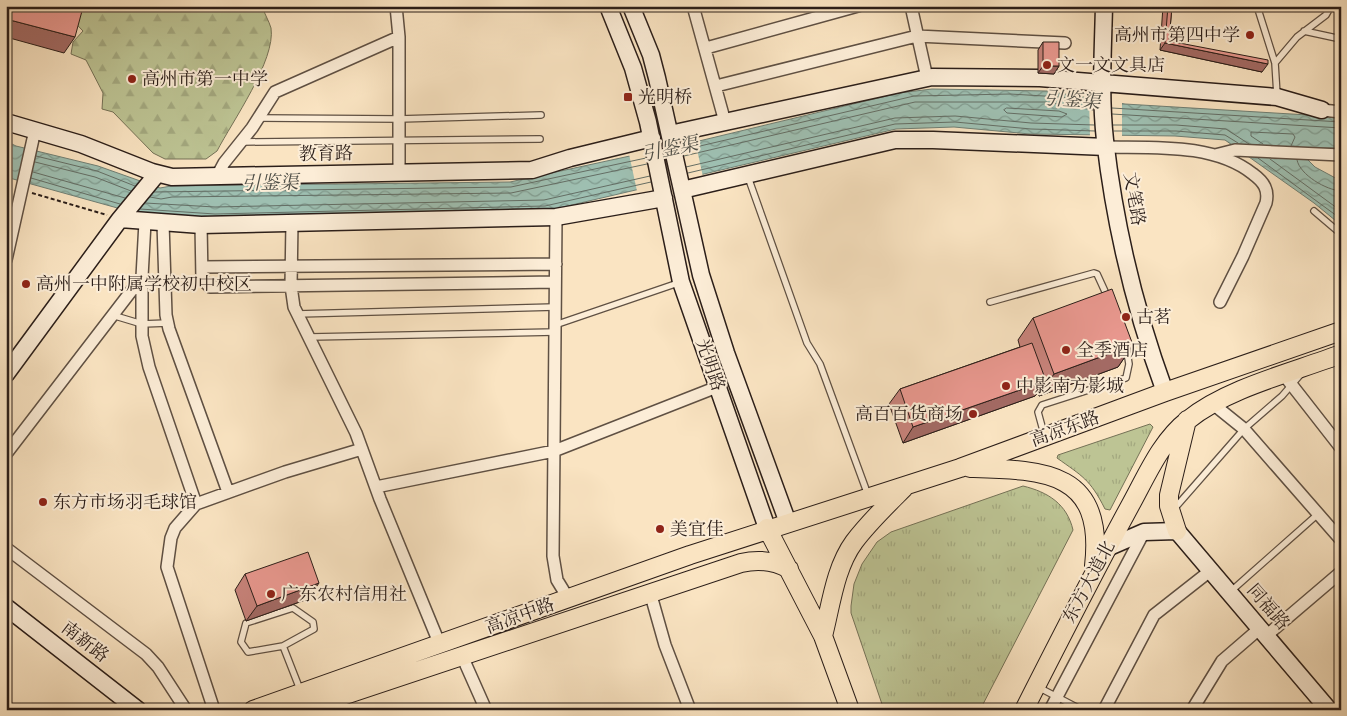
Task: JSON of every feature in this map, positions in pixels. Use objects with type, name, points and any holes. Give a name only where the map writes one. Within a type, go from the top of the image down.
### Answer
[{"type":"main road","name":"高凉东路","points":[[788,523],[960,468],[1165,392],[1341,332]]},
{"type":"main road","points":[[1177,531],[1171,512],[1170,490],[1187,420],[1213,404],[1287,381],[1308,367],[1341,354]]},
{"type":"main road","name":"东方大道北","points":[[1024,710],[1094,571],[1158,457],[1168,440],[1187,420]]},
{"type":"main road","points":[[960,468],[1024,470],[1048,474],[1064,482],[1082,498],[1092,517],[1096,536],[1094,571]]},
{"type":"main road","points":[[823,636],[837,581],[848,552],[870,523],[906,486]]},
{"type":"main road","name":"高凉中路","points":[[301,702],[440,645],[612,582],[767,528],[788,523]]},
{"type":"main road","name":"光明路","points":[[767,528],[823,636],[850,710]]},
{"type":"main road","name":"高凉中路","points":[[253,710],[301,702],[462,656],[650,592],[750,561],[778,563],[789,568]]},
{"type":"main road","points":[[612,582],[620,602]]},
{"type":"street","points":[[396,6],[399,37],[399,173]]},
{"type":"street","name":"光明路","points":[[608,6],[633,68],[653,142],[681,282],[767,528]]},
{"type":"street","name":"光明路","points":[[631,6],[650,55],[671,138],[701,275],[788,523]]},
{"type":"street","points":[[706,48],[858,6]]},
{"type":"street","points":[[910,6],[927,78]]},
{"type":"street","name":"文笔路","points":[[1104,6],[1103,88],[1106,143],[1129,282],[1165,392]]},
{"type":"street","points":[[697,7],[725,122]]},
{"type":"street","points":[[716,86],[917,36],[1065,43]]},
{"type":"street","points":[[218,176],[224,163],[258,118],[269,100],[282,88],[399,37]]},
{"type":"street","points":[[671,138],[725,122],[927,78],[1040,78],[1103,88],[1277,97],[1322,110],[1341,112]]},
{"type":"street","name":"教育路","points":[[6,122],[81,144],[154,178],[532,170],[570,158],[653,142]]},
{"type":"street","points":[[6,260],[35,130]]},
{"type":"street","points":[[681,186],[748,175],[863,147],[903,140],[1106,143],[1216,155],[1236,163],[1255,175],[1265,186],[1268,196],[1243,256],[1220,302]]},
{"type":"street","points":[[1216,155],[1235,150],[1341,155]]},
{"type":"street","points":[[6,374],[154,178]]},
{"type":"street","points":[[124,216],[145,222],[200,225],[556,217],[663,192]]},
{"type":"street","points":[[556,217],[554,568],[557,580],[568,598]]},
{"type":"street","points":[[145,222],[142,324],[149,367],[196,504]]},
{"type":"street","points":[[292,222],[291,286],[296,314],[362,449],[440,645]]},
{"type":"street","points":[[163,223],[168,322],[228,492]]},
{"type":"street","points":[[200,225],[204,282],[210,287],[556,282]]},
{"type":"street","points":[[202,267],[556,264]]},
{"type":"street","points":[[6,454],[142,277]]},
{"type":"street","points":[[1287,381],[1341,448]]},
{"type":"street","points":[[376,488],[554,451],[717,387]]},
{"type":"street","points":[[1213,404],[1244,428],[1341,540]]},
{"type":"street","points":[[736,441],[756,435]]},
{"type":"street","points":[[214,710],[168,567],[171,538],[175,528],[184,515],[196,504],[362,449]]},
{"type":"street","points":[[1107,548],[1144,532],[1177,531]]},
{"type":"street","name":"同福路","points":[[1177,531],[1329,710]]},
{"type":"street","points":[[1050,710],[1144,532]]},
{"type":"street","points":[[6,548],[146,654],[158,667],[186,710]]},
{"type":"street","points":[[1104,710],[1154,615],[1210,571]]},
{"type":"street","points":[[1192,710],[1222,661],[1263,633],[1341,572]]},
{"type":"street","points":[[650,592],[665,645],[690,710]]},
{"type":"street","name":"南新路","points":[[6,607],[138,710]]},
{"type":"street","points":[[462,656],[486,710]]},
{"type":"lane","points":[[1257,6],[1275,63],[1277,97]]},
{"type":"lane","points":[[1275,63],[1304,31],[1326,14],[1331,6]]},
{"type":"lane","points":[[1304,31],[1341,39]]},
{"type":"lane","points":[[258,118],[398,119],[541,115]]},
{"type":"lane","points":[[240,142],[540,139]]},
{"type":"lane","points":[[748,175],[807,343],[820,364],[869,498]]},
{"type":"lane","points":[[1314,211],[1341,234]]},
{"type":"lane","points":[[990,302],[1094,273],[1097,274],[1110,302]]},
{"type":"lane","points":[[308,338],[555,328],[681,282]]},
{"type":"lane","points":[[296,314],[555,306]]},
{"type":"lane","points":[[112,315],[142,324],[168,322]]},
{"type":"lane","points":[[1045,436],[1038,412],[1042,405],[1126,378],[1129,354],[1122,337]]},
{"type":"lane","points":[[1171,512],[1287,381]]},
{"type":"lane","points":[[1229,593],[1318,514]]},
{"type":"lane","points":[[293,608],[304,613],[313,622],[314,629],[283,646],[248,652],[242,642],[246,623],[293,608]]},
{"type":"lane","points":[[283,646],[301,702]]},
{"type":"lane","points":[[1036,686],[1082,710]]},
{"type":"path","points":[[24,186],[124,216]]},
{"type":"green space","name":"高州市第一中学","points":[[59,6],[262,6],[271,28],[271,41],[267,57],[252,91],[217,151],[206,159],[165,159],[153,153],[113,112],[102,109],[103,93],[86,60],[71,54],[73,42],[83,31]]},
{"type":"green space","points":[[1150,424],[1153,427],[1110,510],[1105,509],[1095,491],[1085,479],[1057,458],[1058,455]]},
{"type":"green space","points":[[1023,486],[1041,492],[1055,500],[1066,513],[1073,530],[980,710],[884,710],[851,613],[854,584],[862,564],[877,542],[891,532]]},
{"type":"water","name":"引鉴渠","points":[[932,89],[1047,91],[1125,104],[1341,117],[1341,148],[1310,148],[1308,160],[1315,167],[1341,181],[1341,225],[1314,203],[1225,140],[1175,136],[1030,134],[954,127],[896,129],[546,211],[215,219],[139,214],[6,177],[6,141],[16,146],[98,166],[160,188],[171,186],[510,182],[699,141],[899,93]]},
{"type":"pier","points":[[1089,96],[1122,102],[1122,138],[1090,138]]},
{"type":"pier","name":"光明桥","points":[[695,140],[703,177],[637,191],[629,154]]},
{"type":"building","points":[[6,6],[66,6],[82,11],[75,37],[6,19]]},
{"type":"building","points":[[1168,6],[1172,6],[1169,41],[1268,60],[1268,64],[1165,43]]},
{"type":"building","points":[[1043,42],[1059,42],[1059,66],[1043,66]]},
{"type":"building","points":[[1112,289],[1133,345],[1054,374],[1033,318]]},
{"type":"building","points":[[1032,343],[1046,381],[913,427],[900,389]]},
{"type":"building","points":[[308,552],[319,583],[257,606],[245,574]]},
{"type":"place","name":"高州市第四中学","points":[[1250,35]]},
{"type":"place","name":"文一文文具店","points":[[1047,65]]},
{"type":"place","name":"高州市第一中学","points":[[132,79]]},
{"type":"place","name":"光明桥","points":[[628,97]]},
{"type":"place","name":"高州一中附属学校初中校区","points":[[26,284]]},
{"type":"place","name":"古茗","points":[[1126,317]]},
{"type":"place","name":"全季酒店","points":[[1066,350]]},
{"type":"place","name":"中影南方影城","points":[[1006,386]]},
{"type":"place","name":"高百百货商场","points":[[973,414]]},
{"type":"place","name":"东方市场羽毛球馆","points":[[43,502]]},
{"type":"place","name":"美宜佳","points":[[660,529]]},
{"type":"place","name":"广东农村信用社","points":[[271,594]]}]
